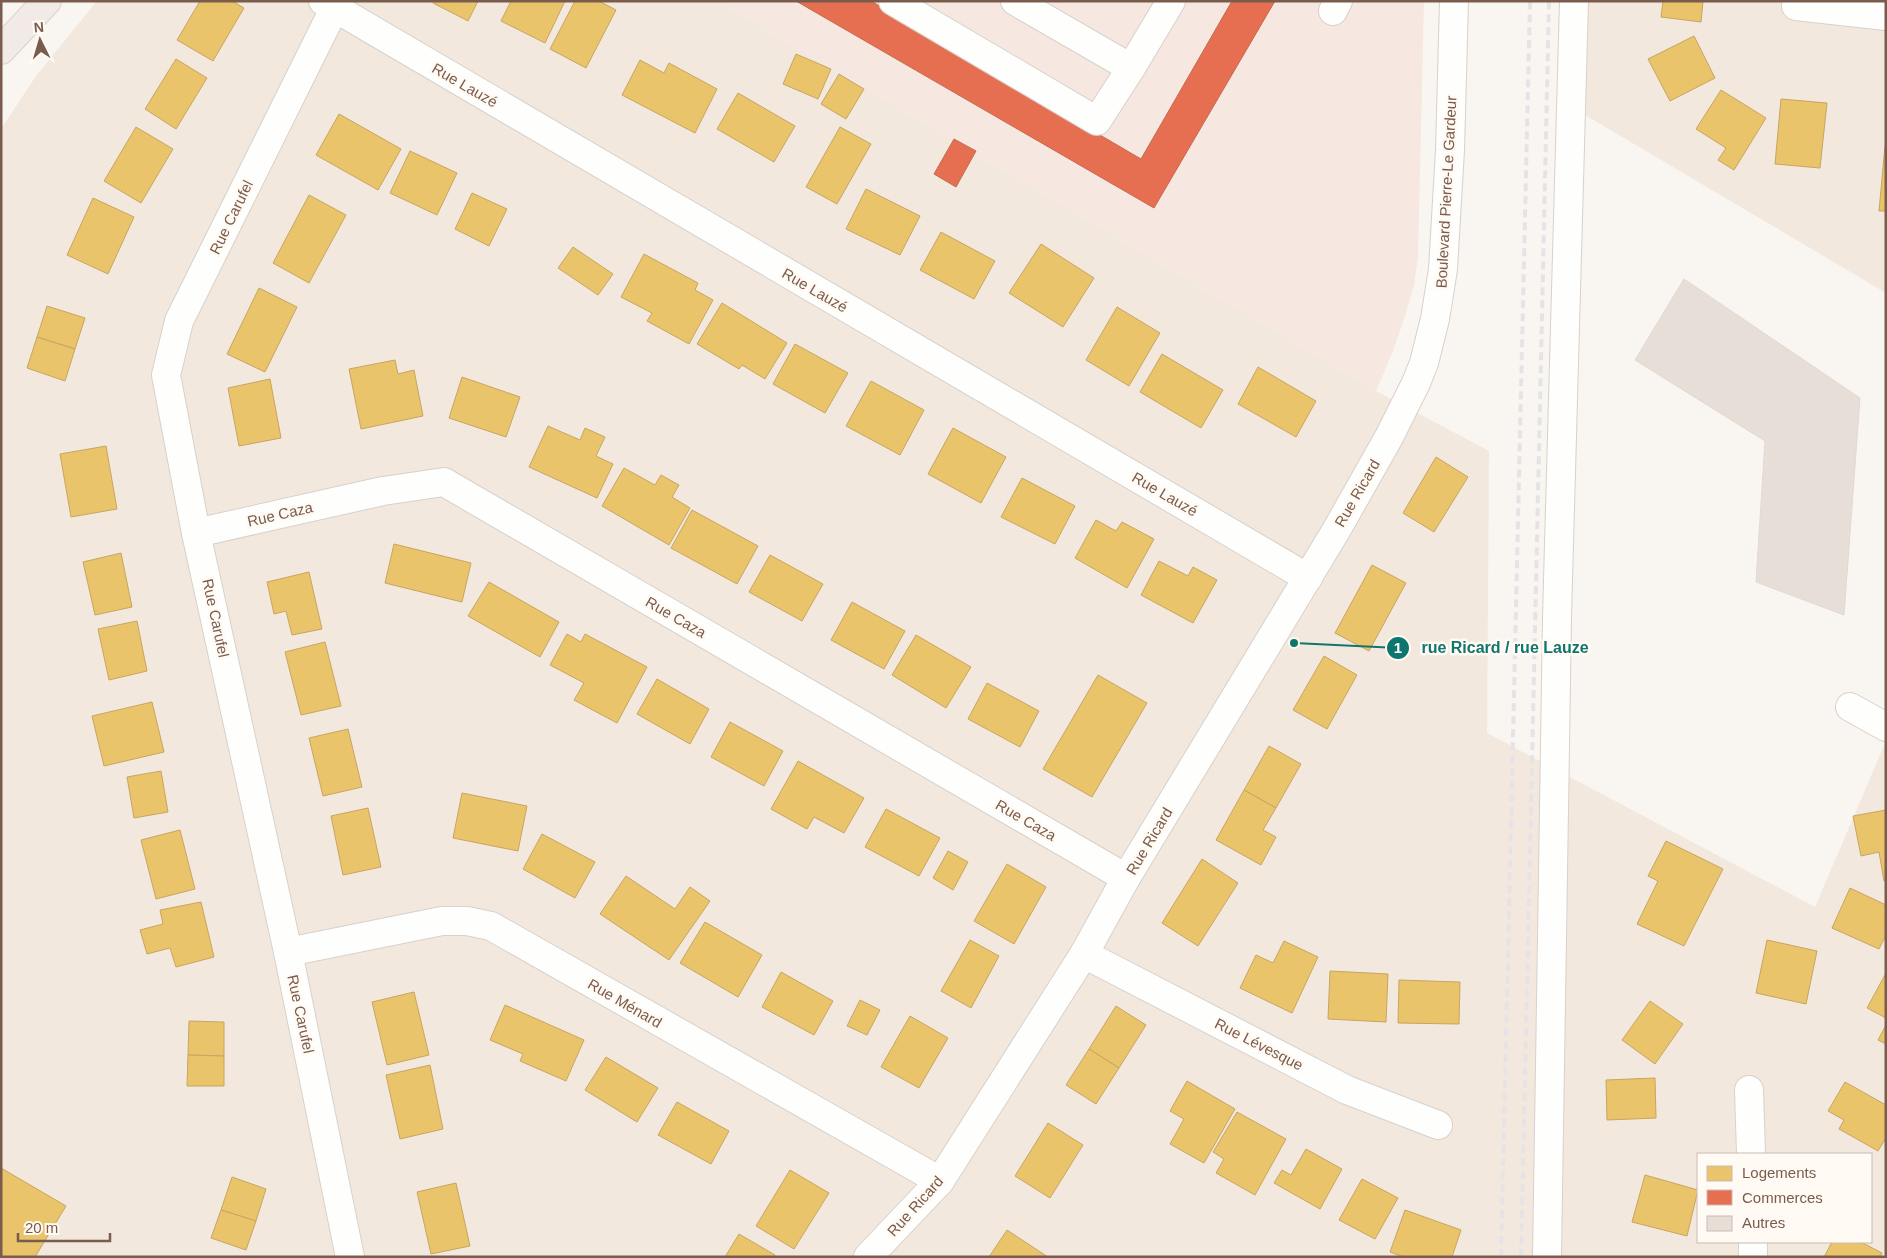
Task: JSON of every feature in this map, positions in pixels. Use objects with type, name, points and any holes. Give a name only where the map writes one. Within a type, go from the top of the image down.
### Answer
[{"type":"highway","points":[[1,50],[47,1]]},
{"type":"street","points":[[893,1],[1097,121],[1171,1]]},
{"type":"street","name":"Boulevard Pierre-Le Gardeur","points":[[1405,406],[1424,364],[1436,318],[1444,269],[1450,150],[1454,1]]},
{"type":"street","points":[[1547,1257],[1557,617],[1574,1]]},
{"type":"street","points":[[1020,2],[1131,68]]},
{"type":"street","name":"Rue Carufel","points":[[329,5],[179,321],[166,375],[196,533],[288,952],[350,1257]]},
{"type":"street","name":"Rue Lauzé","points":[[329,5],[1308,578]]},
{"type":"street","points":[[1796,6],[1886,16]]},
{"type":"street","name":"Rue Ricard","points":[[868,1257],[940,1181],[1084,954],[1126,878],[1308,578],[1405,406]]},
{"type":"street","name":"Rue Caza","points":[[196,533],[383,491],[444,482],[1126,878]]},
{"type":"street","points":[[1850,707],[1886,727]]},
{"type":"street","name":"Rue Ménard","points":[[288,952],[442,921],[467,921],[491,926],[940,1181]]},
{"type":"street","name":"Rue Lévesque","points":[[1084,954],[1348,1090],[1438,1126]]},
{"type":"street","points":[[1749,1090],[1750,1153]]},
{"type":"street","points":[[1753,1243],[1753,1257]]},
{"type":"shaded area","points":[[97,1],[718,1],[1376,391],[1489,451],[1487,733],[1815,907],[1886,741],[1886,1257],[1,1257],[1,129],[36,76]]},
{"type":"shaded area","points":[[718,1],[1424,1],[1418,256],[1414,285],[1404,319],[1376,391]]},
{"type":"shaded area","points":[[1585,1],[1886,1],[1886,293],[1580,112]]},
{"type":"building: Logements","points":[[200,1],[232,1],[244,8],[213,61],[177,40]]},
{"type":"building: Logements","points":[[434,1],[478,1],[468,21],[433,3]]},
{"type":"building: Logements","points":[[511,1],[565,1],[545,43],[501,21]]},
{"type":"building: Logements","points":[[575,1],[599,1],[616,10],[586,68],[550,49]]},
{"type":"building: Logements","points":[[1663,1],[1703,1],[1701,22],[1661,17]]},
{"type":"building: Logements","points":[[1694,36],[1715,78],[1670,101],[1648,59]]},
{"type":"building: Logements","points":[[796,54],[831,69],[818,99],[783,84]]},
{"type":"building: Logements","points":[[176,59],[207,78],[176,129],[145,109]]},
{"type":"building: Logements","points":[[640,60],[664,73],[669,63],[717,89],[695,133],[622,95]]},
{"type":"building: Logements","points":[[839,74],[864,89],[846,119],[821,104]]},
{"type":"building: Logements","points":[[1721,90],[1766,118],[1734,170],[1718,160],[1726,148],[1696,129]]},
{"type":"building: Logements","points":[[738,93],[795,126],[774,162],[717,129]]},
{"type":"building: Logements","points":[[1781,99],[1827,103],[1820,168],[1775,164]]},
{"type":"building: Logements","points":[[339,114],[401,149],[378,190],[316,155]]},
{"type":"building: Logements","points":[[136,127],[173,149],[141,203],[104,181]]},
{"type":"building: Logements","points":[[840,127],[871,144],[837,204],[806,187]]},
{"type":"building: Logements","points":[[1885,146],[1886,211],[1879,211]]},
{"type":"building: Logements","points":[[410,151],[457,173],[437,215],[390,193]]},
{"type":"building: Logements","points":[[866,189],[920,216],[900,255],[846,229]]},
{"type":"building: Logements","points":[[472,193],[507,209],[489,246],[455,229]]},
{"type":"building: Logements","points":[[309,195],[346,215],[309,283],[273,263]]},
{"type":"building: Logements","points":[[93,198],[134,217],[108,274],[67,255]]},
{"type":"building: Logements","points":[[941,232],[995,261],[974,299],[920,270]]},
{"type":"building: Logements","points":[[1041,244],[1094,278],[1063,327],[1009,293]]},
{"type":"building: Logements","points":[[573,247],[613,274],[598,295],[558,268]]},
{"type":"building: Logements","points":[[644,254],[698,283],[695,290],[713,300],[689,344],[647,321],[652,313],[621,297]]},
{"type":"building: Logements","points":[[259,288],[297,307],[265,372],[227,354]]},
{"type":"building: Logements","points":[[722,303],[787,343],[765,379],[742,365],[739,369],[697,344]]},
{"type":"building: Logements","points":[[47,306],[85,318],[75,349],[37,337]]},
{"type":"building: Logements","points":[[1117,307],[1160,333],[1129,386],[1086,360]]},
{"type":"building: Logements","points":[[37,337],[75,349],[65,381],[27,368]]},
{"type":"building: Logements","points":[[795,344],[848,373],[825,413],[773,384]]},
{"type":"building: Logements","points":[[1162,354],[1223,390],[1201,428],[1140,392]]},
{"type":"building: Logements","points":[[395,360],[398,374],[414,370],[423,416],[361,429],[349,369]]},
{"type":"building: Logements","points":[[1258,367],[1316,401],[1296,437],[1238,404]]},
{"type":"building: Logements","points":[[462,377],[520,397],[506,437],[449,418]]},
{"type":"building: Logements","points":[[270,379],[281,438],[239,446],[228,388]]},
{"type":"building: Logements","points":[[871,381],[924,410],[900,455],[846,426]]},
{"type":"building: Logements","points":[[548,426],[580,440],[585,428],[605,437],[596,456],[613,464],[597,498],[529,467]]},
{"type":"building: Logements","points":[[953,428],[1006,457],[981,503],[928,474]]},
{"type":"building: Logements","points":[[106,446],[117,509],[71,517],[60,454]]},
{"type":"building: Logements","points":[[1436,457],[1468,477],[1434,532],[1403,513]]},
{"type":"building: Logements","points":[[624,468],[655,485],[661,475],[679,485],[672,497],[690,508],[669,545],[602,506]]},
{"type":"building: Logements","points":[[1022,478],[1075,506],[1055,544],[1001,517]]},
{"type":"building: Logements","points":[[692,510],[758,546],[737,584],[671,548]]},
{"type":"building: Logements","points":[[1096,520],[1116,531],[1122,522],[1154,539],[1127,588],[1075,558]]},
{"type":"building: Logements","points":[[394,544],[471,563],[462,602],[385,583]]},
{"type":"building: Logements","points":[[121,553],[132,607],[95,615],[83,562]]},
{"type":"building: Logements","points":[[770,555],[823,584],[802,621],[749,592]]},
{"type":"building: Logements","points":[[1159,561],[1188,576],[1193,567],[1217,580],[1193,623],[1141,595]]},
{"type":"building: Logements","points":[[1372,565],[1406,583],[1369,651],[1335,633]]},
{"type":"building: Logements","points":[[309,572],[322,629],[292,635],[286,611],[274,614],[267,582]]},
{"type":"building: Logements","points":[[489,582],[559,622],[540,657],[468,616]]},
{"type":"building: Logements","points":[[852,602],[905,631],[884,669],[831,640]]},
{"type":"building: Logements","points":[[137,621],[147,671],[109,680],[98,629]]},
{"type":"building: Logements","points":[[567,634],[581,642],[585,634],[647,667],[617,723],[574,700],[584,683],[550,665]]},
{"type":"building: Logements","points":[[916,635],[971,667],[946,708],[892,675]]},
{"type":"building: Logements","points":[[325,642],[341,706],[301,715],[285,652]]},
{"type":"building: Logements","points":[[1324,656],[1357,675],[1327,729],[1293,710]]},
{"type":"building: Logements","points":[[1098,675],[1147,703],[1092,797],[1043,769]]},
{"type":"building: Logements","points":[[657,679],[709,709],[690,744],[637,714]]},
{"type":"building: Logements","points":[[987,683],[1039,711],[1020,747],[968,719]]},
{"type":"building: Logements","points":[[152,702],[164,752],[104,766],[92,716]]},
{"type":"building: Logements","points":[[730,722],[783,751],[764,786],[711,757]]},
{"type":"building: Logements","points":[[348,729],[362,787],[323,796],[309,738]]},
{"type":"building: Logements","points":[[1269,746],[1301,764],[1276,808],[1244,790]]},
{"type":"building: Logements","points":[[798,761],[864,798],[844,833],[814,817],[807,829],[771,809]]},
{"type":"building: Logements","points":[[161,771],[168,812],[134,818],[127,777]]},
{"type":"building: Logements","points":[[1244,790],[1276,808],[1263,830],[1276,837],[1261,865],[1216,840]]},
{"type":"building: Logements","points":[[462,793],[527,806],[518,851],[453,838]]},
{"type":"building: Logements","points":[[368,808],[381,867],[343,875],[331,816]]},
{"type":"building: Logements","points":[[886,809],[940,838],[919,876],[865,847]]},
{"type":"building: Logements","points":[[1886,810],[1886,881],[1884,881],[1879,852],[1861,856],[1853,816]]},
{"type":"building: Logements","points":[[180,830],[195,889],[156,899],[141,840]]},
{"type":"building: Logements","points":[[542,834],[595,862],[575,898],[523,869]]},
{"type":"building: Logements","points":[[1666,841],[1723,869],[1684,946],[1637,924],[1658,881],[1648,876]]},
{"type":"building: Logements","points":[[948,851],[968,862],[953,890],[933,878]]},
{"type":"building: Logements","points":[[1202,859],[1238,883],[1198,946],[1162,923]]},
{"type":"building: Logements","points":[[1007,864],[1046,887],[1014,944],[974,921]]},
{"type":"building: Logements","points":[[626,876],[675,909],[690,887],[710,901],[669,960],[600,914]]},
{"type":"building: Logements","points":[[1850,888],[1886,905],[1886,935],[1879,949],[1832,928]]},
{"type":"building: Logements","points":[[201,902],[214,957],[176,967],[170,948],[147,954],[140,930],[163,924],[160,910]]},
{"type":"building: Logements","points":[[705,922],[762,955],[738,997],[680,963]]},
{"type":"building: Logements","points":[[970,940],[999,956],[971,1008],[941,991]]},
{"type":"building: Logements","points":[[1767,940],[1817,951],[1806,1004],[1756,993]]},
{"type":"building: Logements","points":[[1284,941],[1318,957],[1292,1013],[1240,988],[1256,955],[1273,963]]},
{"type":"building: Logements","points":[[1330,971],[1388,974],[1386,1022],[1328,1019]]},
{"type":"building: Logements","points":[[781,972],[833,1001],[814,1035],[762,1007]]},
{"type":"building: Logements","points":[[1886,973],[1886,1018],[1867,1008]]},
{"type":"building: Logements","points":[[1399,980],[1460,982],[1459,1024],[1398,1023]]},
{"type":"building: Logements","points":[[414,992],[429,1055],[387,1065],[372,1002]]},
{"type":"building: Logements","points":[[860,1000],[880,1010],[867,1035],[847,1026]]},
{"type":"building: Logements","points":[[1650,1001],[1683,1024],[1655,1064],[1622,1040]]},
{"type":"building: Logements","points":[[505,1005],[584,1040],[566,1081],[520,1061],[523,1054],[490,1040]]},
{"type":"building: Logements","points":[[1116,1006],[1146,1025],[1119,1068],[1089,1049]]},
{"type":"building: Logements","points":[[910,1016],[948,1038],[919,1088],[881,1067]]},
{"type":"building: Logements","points":[[189,1021],[224,1022],[224,1056],[188,1055]]},
{"type":"building: Logements","points":[[1886,1025],[1886,1044],[1878,1040]]},
{"type":"building: Logements","points":[[1089,1049],[1119,1068],[1096,1104],[1066,1085]]},
{"type":"building: Logements","points":[[188,1055],[224,1056],[224,1086],[187,1086]]},
{"type":"building: Logements","points":[[606,1057],[658,1088],[637,1122],[585,1090]]},
{"type":"building: Logements","points":[[430,1065],[443,1129],[400,1139],[386,1075]]},
{"type":"building: Logements","points":[[1655,1078],[1656,1118],[1607,1120],[1606,1080]]},
{"type":"building: Logements","points":[[1187,1081],[1235,1109],[1204,1163],[1170,1144],[1184,1119],[1170,1111]]},
{"type":"building: Logements","points":[[1845,1082],[1886,1105],[1886,1138],[1878,1151],[1839,1129],[1844,1120],[1828,1111]]},
{"type":"building: Logements","points":[[677,1102],[729,1131],[711,1164],[658,1135]]},
{"type":"building: Logements","points":[[1237,1112],[1286,1139],[1255,1195],[1216,1173],[1224,1159],[1213,1152]]},
{"type":"building: Logements","points":[[1048,1123],[1083,1145],[1050,1198],[1015,1176]]},
{"type":"building: Logements","points":[[1306,1149],[1342,1169],[1320,1209],[1274,1183],[1282,1170],[1291,1175]]},
{"type":"building: Logements","points":[[1,1168],[66,1206],[35,1257],[1,1257]]},
{"type":"building: Logements","points":[[790,1170],[829,1193],[794,1249],[756,1226]]},
{"type":"building: Logements","points":[[1645,1175],[1697,1190],[1687,1236],[1632,1222]]},
{"type":"building: Logements","points":[[232,1177],[266,1189],[256,1221],[221,1210]]},
{"type":"building: Logements","points":[[1362,1179],[1398,1198],[1375,1239],[1339,1220]]},
{"type":"building: Logements","points":[[456,1183],[470,1246],[431,1254],[417,1192]]},
{"type":"building: Logements","points":[[221,1210],[256,1221],[246,1250],[211,1238]]},
{"type":"building: Logements","points":[[1405,1210],[1461,1230],[1452,1257],[1404,1257],[1390,1252]]},
{"type":"building: Logements","points":[[1007,1230],[1048,1257],[989,1257]]},
{"type":"building: Logements","points":[[739,1234],[775,1255],[774,1257],[725,1257]]},
{"type":"building: Logements","points":[[1831,1243],[1863,1243],[1882,1253],[1880,1257],[1824,1257]]},
{"type":"building: Commerces","points":[[796,1],[871,1],[1141,159],[1232,1],[1275,1],[1154,208]]},
{"type":"building: Commerces","points":[[954,139],[976,151],[956,187],[934,174]]},
{"type":"building: Autres","points":[[1684,279],[1860,398],[1844,615],[1756,582],[1765,441],[1635,360]]},
{"type":"railway","points":[[1501,1257],[1530,1]]},
{"type":"railway","points":[[1521,1257],[1549,1]]},
{"type":"place","name":"rue Ricard / rue Lauze","points":[[1294,643]]}]
